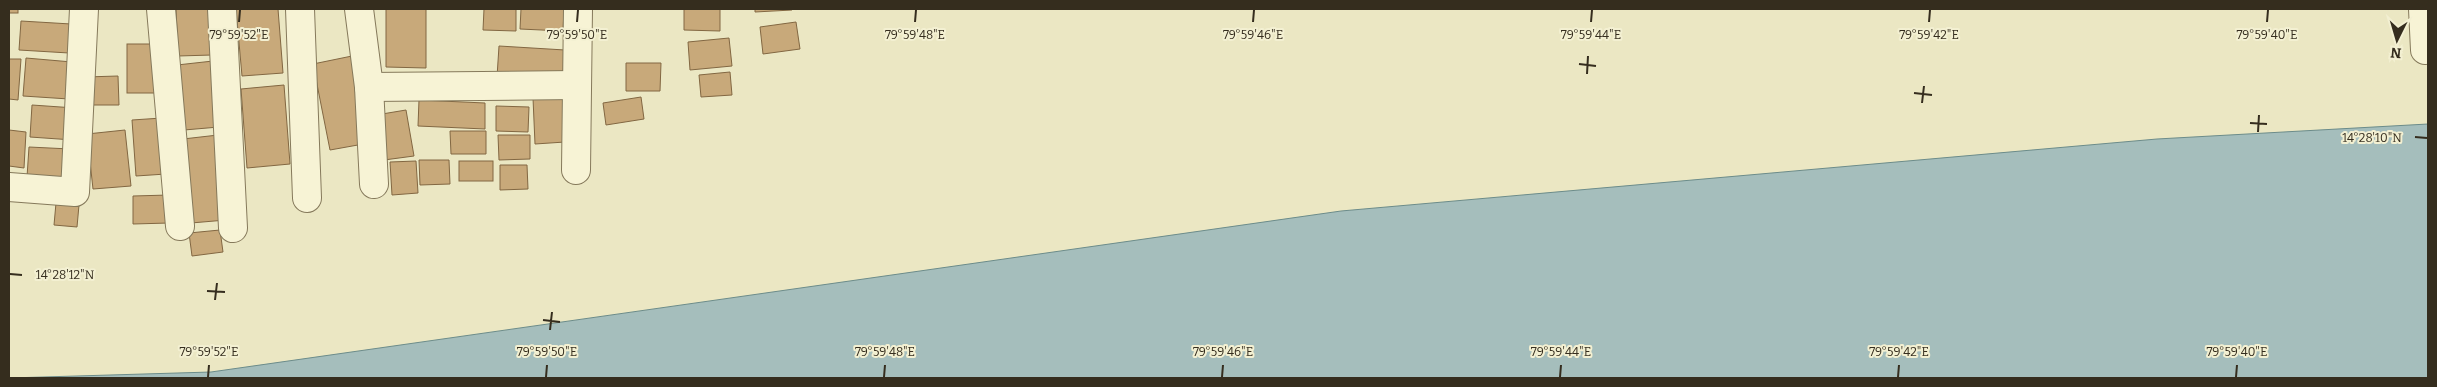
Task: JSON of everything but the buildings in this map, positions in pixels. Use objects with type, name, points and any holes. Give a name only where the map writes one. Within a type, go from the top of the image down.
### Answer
[{"type":"street","points":[[9,188],[75,192],[84,9]]},
{"type":"street","points":[[161,9],[180,226]]},
{"type":"street","points":[[222,9],[234,228]]},
{"type":"street","points":[[300,9],[307,198]]},
{"type":"street","points":[[360,9],[369,87],[374,184]]},
{"type":"street","points":[[576,170],[575,85],[578,9]]},
{"type":"street","points":[[2423,9],[2424,50]]},
{"type":"street","points":[[369,87],[575,85]]},
{"type":"water","points":[[2428,124],[2428,378],[9,378],[211,372],[1341,211],[2157,139]]}]
